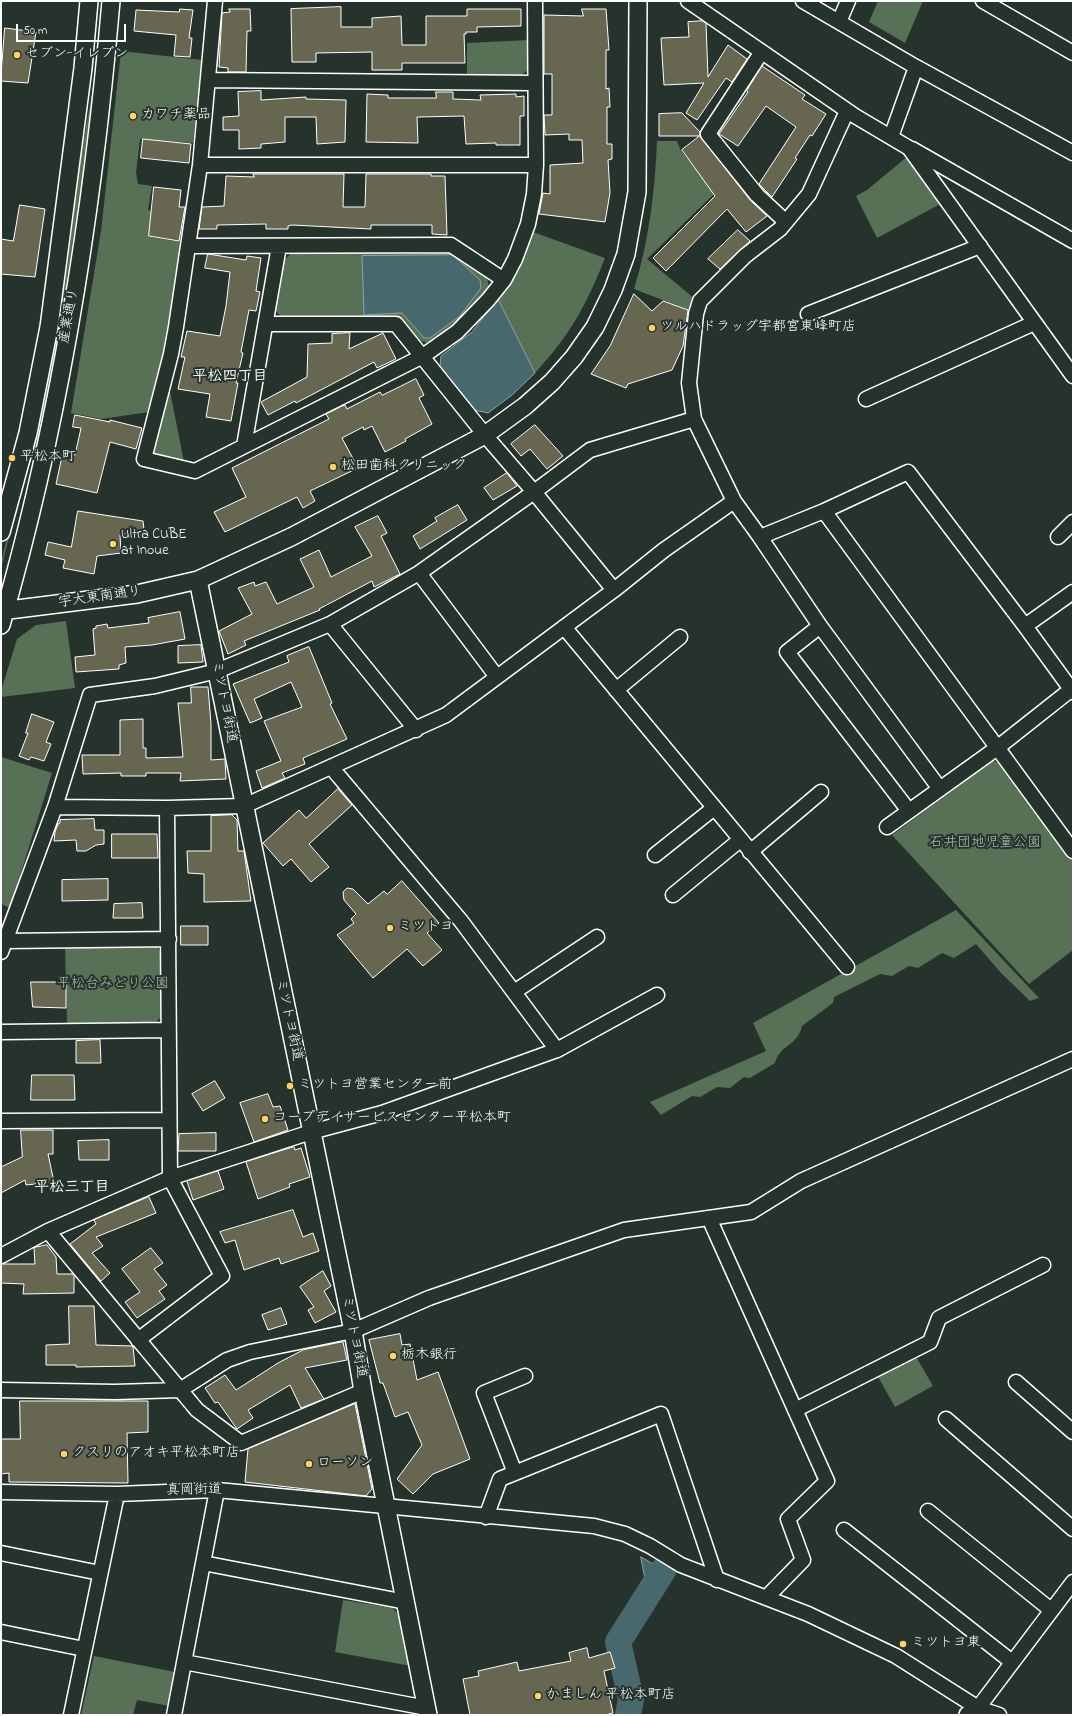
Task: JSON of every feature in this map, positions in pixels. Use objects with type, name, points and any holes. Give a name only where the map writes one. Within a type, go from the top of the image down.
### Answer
[{"type":"street","name":"産業通り","points":[[1,532],[28,433],[49,327],[83,68],[88,1]]},
{"type":"street","name":"産業通り","points":[[2,616],[48,443],[84,237],[100,114],[111,1]]},
{"type":"street","points":[[215,1],[200,165],[188,246],[171,354],[144,459],[195,471],[423,356],[457,332],[476,314],[504,280],[515,259],[528,224],[534,194],[536,165],[535,1]]},
{"type":"street","name":"宇大東南通り","points":[[2,616],[137,594],[198,580],[291,537],[485,435],[525,406],[552,382],[574,357],[595,327],[613,290],[626,254],[637,192],[638,1]]},
{"type":"street","points":[[688,1],[761,53],[847,111],[891,137],[912,152],[1073,241]]},
{"type":"street","points":[[803,1],[916,67],[1073,154]]},
{"type":"street","points":[[839,22],[848,1]]},
{"type":"street","points":[[983,1],[1073,53]]},
{"type":"street","points":[[761,53],[708,134],[757,195],[786,222]]},
{"type":"street","points":[[891,137],[916,67]]},
{"type":"street","points":[[208,80],[535,83]]},
{"type":"street","points":[[847,111],[809,194],[780,229],[745,256],[700,301],[696,314],[689,382],[694,419],[734,501],[760,536],[820,626],[940,789]]},
{"type":"street","points":[[912,152],[1073,376]]},
{"type":"street","points":[[200,165],[536,165]]},
{"type":"street","points":[[188,246],[451,245],[504,280]]},
{"type":"street","points":[[244,446],[280,246]]},
{"type":"street","points":[[808,314],[980,246]]},
{"type":"street","points":[[866,399],[1034,323]]},
{"type":"street","points":[[266,324],[396,324],[485,435],[534,492],[614,590]]},
{"type":"street","points":[[169,939],[3,946],[54,807],[90,695],[155,686],[217,671],[330,624],[419,573],[534,492],[590,450],[694,419]]},
{"type":"street","points":[[760,536],[824,511],[908,472],[1026,626],[1072,690],[997,748],[887,827]]},
{"type":"street","points":[[54,807],[167,808],[244,806],[331,766],[416,730],[446,715],[614,590],[664,550],[734,501]]},
{"type":"street","points":[[824,511],[1073,851]]},
{"type":"street","points":[[1058,537],[1073,522]]},
{"type":"street","points":[[419,573],[497,677]]},
{"type":"street","name":"ミツトヨ街道","points":[[198,580],[353,1331],[363,1391],[427,1711]]},
{"type":"street","points":[[1026,626],[1073,592]]},
{"type":"street","points":[[330,624],[416,730]]},
{"type":"street","points":[[820,626],[787,652],[909,811]]},
{"type":"street","points":[[564,627],[847,967]]},
{"type":"street","points":[[616,690],[680,637]]},
{"type":"street","points":[[331,766],[461,921],[558,1050]]},
{"type":"street","points":[[750,852],[821,792]]},
{"type":"street","points":[[138,1340],[222,1276],[170,1178],[167,808]]},
{"type":"street","points":[[655,855],[714,808]]},
{"type":"street","points":[[673,895],[740,840]]},
{"type":"street","points":[[514,992],[597,937]]},
{"type":"street","points":[[1,1256],[48,1230],[170,1178],[311,1132],[382,1114],[558,1050],[657,995]]},
{"type":"street","points":[[1,1032],[168,1030]]},
{"type":"street","points":[[1,1390],[115,1392],[180,1390],[227,1360],[250,1352],[353,1331],[429,1298],[624,1230],[750,1212],[802,1181],[1073,1059]]},
{"type":"street","points":[[1,1121],[169,1120]]},
{"type":"street","points":[[709,1218],[827,1481],[788,1519],[803,1560],[766,1598]]},
{"type":"street","points":[[48,1230],[197,1410],[240,1443],[363,1391]]},
{"type":"street","points":[[795,1410],[930,1342],[939,1318],[1043,1265]]},
{"type":"street","points":[[514,1473],[484,1393],[525,1376]]},
{"type":"street","points":[[1016,1382],[1073,1432]]},
{"type":"street","points":[[486,1517],[500,1479],[661,1414],[717,1580]]},
{"type":"street","points":[[946,1419],[1073,1529]]},
{"type":"street","points":[[174,1715],[217,1490]]},
{"type":"street","name":"真岡街道","points":[[1,1492],[117,1494],[217,1490],[486,1517],[594,1526],[611,1530],[650,1546],[681,1565],[717,1580],[808,1614],[896,1656],[973,1711],[999,1715]]},
{"type":"street","points":[[71,1715],[117,1494]]},
{"type":"street","points":[[928,1511],[1052,1610]]},
{"type":"street","points":[[844,1530],[1012,1662]]},
{"type":"street","points":[[1,1553],[100,1573]]},
{"type":"street","points":[[203,1563],[406,1602]]},
{"type":"street","points":[[973,1711],[1073,1582]]},
{"type":"street","points":[[1,1632],[84,1649]]},
{"type":"street","points":[[184,1662],[427,1711]]},
{"type":"green space","points":[[878,1],[923,1],[905,43],[869,22]]},
{"type":"green space","points":[[100,20],[95,90],[87,155],[43,427],[21,489],[2,565],[1,562],[46,387],[67,269],[81,155],[96,71]]},
{"type":"green space","points":[[529,40],[530,68],[522,75],[467,76],[467,43]]},
{"type":"green space","points":[[121,51],[202,60],[193,143],[140,139],[136,173],[138,184],[152,186],[148,210],[153,211],[150,237],[181,242],[165,358],[149,412],[101,419],[71,413],[101,231]]},
{"type":"green space","points":[[657,141],[677,141],[680,149],[715,193],[647,259],[696,300],[691,311],[634,289],[644,253],[650,216],[655,178]]},
{"type":"green space","points":[[908,156],[942,203],[877,238],[856,196],[867,190]]},
{"type":"green space","points":[[533,232],[605,258],[591,291],[568,333],[535,373],[498,299],[521,262]]},
{"type":"green space","points":[[293,252],[453,255],[487,277],[489,287],[461,318],[428,343],[420,341],[400,318],[283,319],[275,310],[284,260]]},
{"type":"green space","points":[[169,386],[184,462],[155,456],[153,452]]},
{"type":"green space","points":[[66,621],[75,688],[1,697],[1,691],[17,639],[36,625]]},
{"type":"green space","points":[[1,757],[52,773],[10,908],[1,904]]},
{"type":"green space","name":"石井団地児童公園","points":[[993,761],[1002,763],[1073,859],[1073,950],[1029,984],[892,835]]},
{"type":"green space","points":[[956,910],[1039,998],[1030,1001],[1001,973],[976,944],[954,958],[942,953],[918,968],[909,966],[892,976],[880,974],[834,997],[833,1003],[802,1026],[797,1038],[781,1052],[775,1063],[750,1078],[744,1077],[730,1088],[717,1087],[700,1097],[692,1096],[661,1115],[650,1102],[766,1051],[753,1023]]},
{"type":"green space","name":"平松台みどり公園","points":[[156,944],[161,954],[161,1017],[154,1024],[67,1024],[65,946]]},
{"type":"green space","points":[[915,1355],[933,1386],[895,1407],[877,1375]]},
{"type":"green space","points":[[343,1600],[393,1608],[399,1616],[411,1666],[335,1652]]},
{"type":"green space","points":[[94,1656],[175,1672],[170,1706],[137,1700],[133,1715],[81,1715]]},
{"type":"water","points":[[453,255],[480,280],[481,288],[460,316],[430,338],[424,338],[402,313],[364,315],[362,256]]},
{"type":"water","points":[[498,299],[535,373],[512,395],[488,413],[474,410],[440,366],[441,356],[472,332]]},
{"type":"water","points":[[641,1557],[662,1569],[648,1593]]},
{"type":"building","points":[[341,7],[341,27],[372,27],[372,18],[401,16],[402,45],[426,45],[426,16],[467,16],[467,9],[521,9],[521,26],[477,27],[477,32],[466,32],[466,34],[464,34],[465,63],[402,63],[402,70],[372,70],[372,52],[316,53],[316,62],[292,62],[291,9]]},
{"type":"building","points":[[180,9],[193,10],[189,38],[192,38],[190,57],[174,56],[176,35],[134,31],[136,10],[179,12]]},
{"type":"building","points":[[229,9],[250,9],[251,31],[247,31],[246,72],[228,72],[228,68],[219,67],[222,13],[230,12]]},
{"type":"building","points":[[582,9],[606,9],[609,50],[606,50],[606,89],[609,88],[610,107],[607,107],[607,144],[612,144],[612,159],[608,160],[610,193],[605,222],[539,214],[543,193],[550,194],[550,165],[583,163],[582,140],[569,140],[569,134],[545,135],[544,115],[552,115],[552,74],[544,74],[544,15],[583,16]]},
{"type":"building","points":[[702,21],[706,23],[708,77],[728,45],[747,59],[732,82],[726,78],[697,120],[686,113],[704,83],[664,85],[661,38],[689,37],[688,22]]},
{"type":"building","name":"セブン-イレブン","points":[[5,28],[36,32],[28,83],[1,81]]},
{"type":"building","points":[[762,66],[805,95],[802,99],[826,114],[812,136],[810,135],[795,158],[797,159],[772,197],[759,184],[796,127],[766,106],[738,146],[719,134],[748,92],[747,91]]},
{"type":"building","points":[[261,91],[261,100],[306,97],[306,99],[346,100],[345,142],[317,144],[316,117],[285,117],[285,142],[261,144],[261,148],[239,149],[239,130],[223,130],[223,117],[239,116],[238,92]]},
{"type":"building","points":[[436,92],[453,92],[453,99],[481,100],[480,95],[516,94],[516,97],[524,96],[524,116],[520,116],[520,145],[496,145],[496,143],[466,144],[464,116],[417,117],[418,143],[366,142],[367,94],[388,95],[388,98],[436,98]]},
{"type":"building","points":[[682,113],[700,132],[700,136],[659,136],[659,114]]},
{"type":"building","points":[[700,136],[750,200],[767,216],[746,232],[727,209],[666,271],[653,258],[715,196],[682,150]]},
{"type":"building","points":[[143,139],[191,144],[189,163],[141,158]]},
{"type":"building","points":[[253,174],[344,174],[343,207],[365,207],[366,174],[431,174],[431,176],[445,176],[447,235],[432,234],[432,225],[371,225],[371,229],[292,225],[288,226],[288,229],[266,229],[266,224],[217,225],[217,229],[199,229],[202,207],[224,206],[226,176],[254,177]]},
{"type":"building","points":[[154,187],[181,190],[179,207],[185,207],[179,241],[149,236]]},
{"type":"building","points":[[20,205],[45,209],[35,277],[1,274],[1,239],[13,241]]},
{"type":"building","points":[[738,230],[750,241],[720,269],[708,259]]},
{"type":"building","points":[[208,254],[246,260],[247,256],[261,258],[256,291],[260,292],[256,311],[249,310],[231,421],[206,417],[210,394],[178,389],[185,357],[181,357],[187,331],[220,336],[226,306],[230,272],[205,268]]},
{"type":"building","name":"ツルハドラッグ宇都宮東峰町店","points":[[634,294],[652,311],[663,301],[688,310],[683,346],[672,370],[628,384],[626,388],[591,374],[610,346]]},
{"type":"building","points":[[350,333],[349,349],[383,333],[396,359],[377,368],[374,362],[296,403],[295,401],[268,415],[261,402],[307,377],[308,344],[332,343],[332,334]]},
{"type":"building","points":[[416,379],[424,395],[419,398],[432,424],[405,439],[406,441],[385,452],[372,426],[364,430],[363,427],[342,438],[358,468],[310,491],[315,501],[303,508],[297,497],[225,532],[214,512],[246,497],[232,468],[329,419],[326,414],[342,406],[345,405],[347,409],[380,392],[382,395]]},
{"type":"building","points":[[75,415],[110,422],[110,420],[142,428],[136,449],[110,442],[97,493],[56,484],[63,452],[75,455],[81,428],[73,427]]},
{"type":"building","points":[[535,425],[563,456],[547,469],[530,449],[521,456],[511,444]]},
{"type":"building","points":[[507,473],[517,486],[493,500],[484,488]]},
{"type":"building","points":[[458,505],[467,520],[420,549],[413,536],[437,521],[435,518]]},
{"type":"building","points":[[78,511],[143,521],[144,530],[120,535],[121,553],[97,556],[94,574],[63,568],[65,560],[45,555],[48,542],[71,547]]},
{"type":"building","points":[[378,516],[387,533],[381,536],[400,574],[374,587],[372,581],[319,609],[320,610],[244,641],[246,645],[228,654],[219,631],[252,614],[238,588],[254,582],[255,586],[266,582],[277,604],[314,587],[300,559],[319,550],[331,577],[372,556],[355,527]]},
{"type":"building","points":[[180,612],[185,639],[152,645],[125,647],[126,663],[119,665],[119,669],[76,672],[75,657],[95,655],[93,629],[96,628],[96,626],[107,624],[108,628],[149,623],[148,618]]},
{"type":"building","points":[[201,645],[203,662],[178,663],[178,646]]},
{"type":"building","points":[[309,647],[332,703],[330,704],[347,739],[303,758],[305,764],[282,773],[285,778],[262,788],[256,771],[281,761],[264,721],[302,707],[291,682],[254,699],[262,718],[250,723],[233,684],[289,662],[287,656]]},
{"type":"building","points":[[191,687],[208,687],[211,724],[211,760],[225,759],[226,779],[180,781],[181,773],[146,773],[146,776],[121,776],[121,773],[83,774],[82,755],[120,755],[120,720],[143,719],[143,748],[146,748],[146,758],[183,757],[178,703],[191,703]]},
{"type":"building","points":[[32,714],[54,722],[46,742],[51,744],[44,761],[31,757],[29,760],[19,756],[28,733],[26,733]]},
{"type":"building","points":[[338,789],[352,805],[309,844],[329,867],[311,882],[291,859],[283,866],[263,843],[299,810],[306,818]]},
{"type":"building","points":[[232,815],[237,820],[238,851],[244,851],[251,901],[204,902],[204,874],[188,873],[187,851],[211,851],[211,816]]},
{"type":"building","points":[[94,819],[95,830],[104,830],[104,844],[96,845],[86,851],[77,851],[76,840],[54,841],[55,832],[60,820]]},
{"type":"building","points":[[112,834],[157,834],[158,858],[112,858]]},
{"type":"building","points":[[108,879],[108,900],[62,901],[62,880]]},
{"type":"building","name":"ミツトヨ","points":[[402,881],[439,923],[427,933],[442,950],[423,966],[407,949],[373,978],[337,935],[354,923],[351,919],[356,914],[344,900],[343,892],[347,888],[353,889],[368,904],[384,891],[387,894]]},
{"type":"building","points":[[142,903],[143,918],[113,918],[114,904]]},
{"type":"building","points":[[181,926],[208,926],[208,945],[181,945]]},
{"type":"building","points":[[31,982],[66,982],[66,1008],[33,1007]]},
{"type":"building","points":[[100,1040],[101,1063],[76,1063],[76,1041]]},
{"type":"building","points":[[32,1075],[74,1075],[75,1100],[31,1100]]},
{"type":"building","points":[[215,1081],[225,1098],[203,1111],[192,1094]]},
{"type":"building","name":"コープデイサービスセンター平松本町","points":[[268,1094],[273,1107],[280,1106],[288,1130],[254,1142],[240,1103]]},
{"type":"building","points":[[21,1130],[53,1130],[53,1154],[48,1154],[54,1182],[26,1185],[25,1180],[1,1193],[1,1167],[22,1157]]},
{"type":"building","points":[[216,1133],[216,1151],[178,1151],[179,1134]]},
{"type":"building","points":[[109,1140],[109,1160],[79,1160],[78,1141]]},
{"type":"building","points":[[294,1147],[295,1150],[301,1148],[310,1177],[289,1184],[290,1187],[258,1199],[246,1162]]},
{"type":"building","points":[[218,1171],[224,1189],[193,1200],[187,1181]]},
{"type":"building","points":[[149,1197],[156,1213],[96,1237],[103,1246],[92,1253],[110,1273],[101,1281],[70,1244],[96,1224],[94,1220]]},
{"type":"building","points":[[293,1210],[303,1237],[313,1233],[319,1251],[281,1264],[279,1258],[244,1270],[235,1240],[225,1243],[220,1232]]},
{"type":"building","points":[[47,1245],[56,1257],[57,1274],[74,1275],[74,1293],[23,1294],[24,1284],[1,1283],[1,1264],[35,1264],[34,1248]]},
{"type":"building","points":[[151,1248],[163,1263],[154,1269],[167,1285],[159,1291],[165,1299],[137,1318],[125,1302],[140,1292],[122,1269]]},
{"type":"building","points":[[323,1271],[331,1286],[324,1291],[336,1312],[315,1323],[308,1310],[314,1307],[300,1287]]},
{"type":"building","points":[[69,1306],[94,1306],[96,1345],[133,1346],[135,1366],[76,1367],[76,1365],[46,1365],[46,1345],[69,1344]]},
{"type":"building","points":[[281,1308],[287,1324],[268,1330],[262,1315]]},
{"type":"building","points":[[400,1334],[402,1345],[410,1344],[417,1380],[438,1372],[470,1459],[433,1474],[413,1494],[397,1479],[422,1445],[408,1412],[395,1417],[383,1383],[380,1383],[369,1340]]},
{"type":"building","points":[[343,1342],[347,1360],[305,1368],[324,1399],[301,1408],[290,1385],[248,1410],[253,1418],[237,1429],[218,1402],[215,1403],[205,1388],[225,1375],[236,1390],[278,1363],[303,1350]]},
{"type":"building","name":"クスリのアオキ平松本町店","points":[[20,1401],[148,1401],[148,1432],[127,1433],[128,1483],[9,1482],[9,1473],[1,1474],[1,1439],[20,1439]]},
{"type":"building","name":"ローソン","points":[[355,1404],[372,1489],[366,1496],[245,1482],[248,1449]]},
{"type":"building","name":"かましん 平松本町店","points":[[587,1648],[589,1658],[610,1652],[615,1668],[604,1671],[613,1713],[605,1715],[470,1715],[463,1679],[479,1676],[478,1671],[517,1662],[519,1671],[571,1661],[569,1653]]},
{"type":"waterway","points":[[628,1715],[631,1699],[618,1642],[664,1569]]},
{"type":"place","name":"セブン-イレブン","points":[[17,55]]},
{"type":"place","name":"カワチ薬品","points":[[133,116]]},
{"type":"place","name":"ツルハドラッグ宇都宮東峰町店","points":[[652,328]]},
{"type":"place","name":"平松本町","points":[[12,458]]},
{"type":"place","name":"松田歯科クリニック","points":[[333,467]]},
{"type":"place","name":"Ultra CUBE at Inoue","points":[[113,544]]},
{"type":"place","name":"ミツトヨ","points":[[390,928]]},
{"type":"place","name":"ミツトヨ営業センター前","points":[[290,1086]]},
{"type":"place","name":"コープデイサービスセンター平松本町","points":[[265,1119]]},
{"type":"place","name":"栃木銀行","points":[[393,1356]]},
{"type":"place","name":"クスリのアオキ平松本町店","points":[[64,1454]]},
{"type":"place","name":"ローソン","points":[[309,1464]]},
{"type":"place","name":"ミツトヨ東","points":[[903,1644]]},
{"type":"place","name":"かましん 平松本町店","points":[[538,1696]]},
{"type":"district","name":"平松四丁目","points":[[230,378]]},
{"type":"district","name":"平松三丁目","points":[[72,1189]]}]
